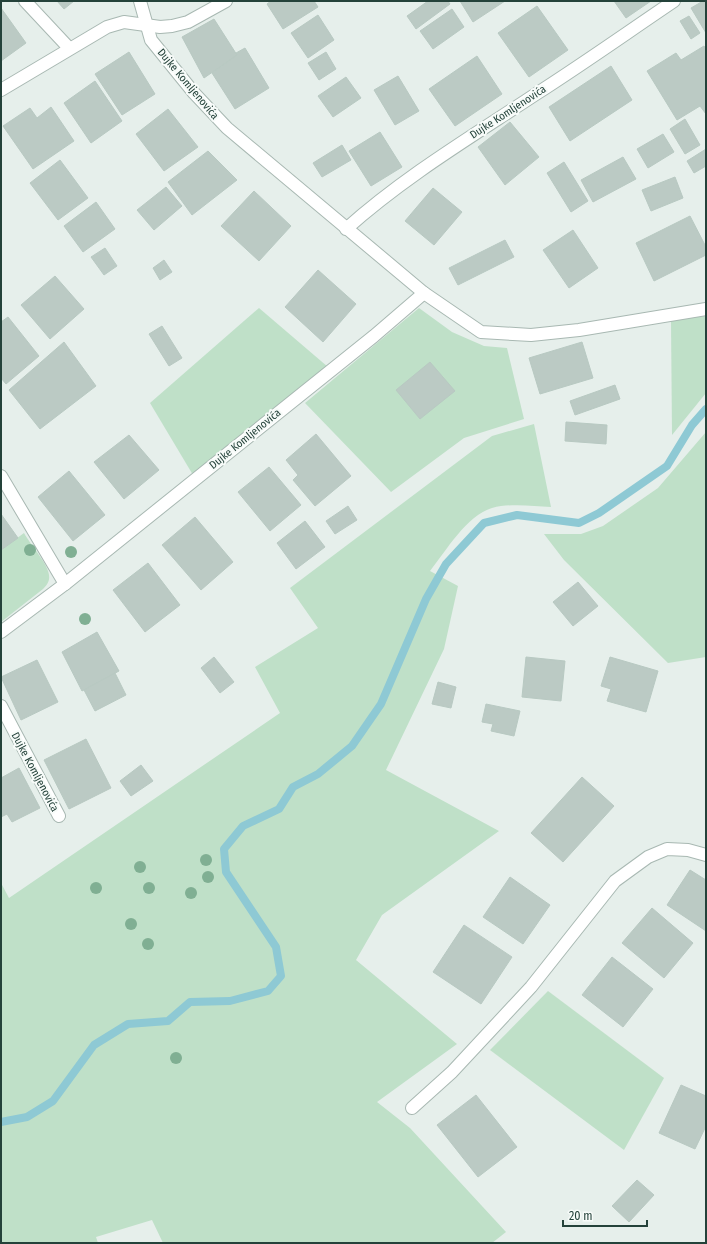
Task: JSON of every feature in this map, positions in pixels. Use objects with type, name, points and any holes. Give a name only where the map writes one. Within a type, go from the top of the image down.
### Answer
[{"type":"street","points":[[25,1],[69,48]]},
{"type":"street","name":"Dujke Komljenovića","points":[[140,1],[151,40],[194,93],[227,128],[424,293],[481,332],[509,335],[531,335],[580,330],[706,309]]},
{"type":"street","points":[[1,90],[69,48],[111,26],[124,22],[160,28],[188,22],[226,1]]},
{"type":"street","name":"Dujke Komljenovića","points":[[346,229],[375,203],[423,167],[570,72],[674,1]]},
{"type":"street","name":"Dujke Komljenovića","points":[[1,632],[65,584],[374,336],[424,293]]},
{"type":"street","points":[[1,476],[65,584]]},
{"type":"street","name":"Dujke Komljenovića","points":[[1,706],[59,816]]},
{"type":"street","points":[[412,1108],[452,1072],[531,987],[615,881],[648,857],[667,849],[688,850],[706,854]]},
{"type":"green space","points":[[259,308],[328,367],[193,475],[150,403]]},
{"type":"green space","points":[[419,308],[452,332],[484,346],[507,348],[524,419],[464,438],[391,492],[305,403]]},
{"type":"green space","points":[[706,316],[706,393],[672,435],[671,320]]},
{"type":"green space","points":[[534,424],[551,507],[522,505],[499,506],[483,512],[466,526],[430,571],[458,586],[444,649],[386,770],[499,831],[382,915],[356,960],[457,1044],[377,1102],[410,1128],[506,1232],[492,1243],[163,1243],[152,1220],[96,1237],[98,1243],[1,1243],[1,883],[9,898],[280,713],[255,667],[318,628],[290,588],[492,436]]},
{"type":"green space","points":[[706,432],[706,657],[668,663],[564,560],[544,534],[581,534],[603,526],[658,488]]},
{"type":"green space","points":[[24,533],[46,565],[49,581],[43,589],[1,622],[1,550]]},
{"type":"green space","points":[[548,991],[664,1078],[624,1150],[490,1050]]},
{"type":"building","points":[[57,1],[74,1],[64,9]]},
{"type":"building","points":[[271,1],[314,1],[318,7],[283,29],[267,4]]},
{"type":"building","points":[[428,1],[448,1],[450,4],[416,29],[407,16]]},
{"type":"building","points":[[460,1],[505,1],[473,22]]},
{"type":"building","points":[[614,1],[651,1],[626,18]]},
{"type":"building","points":[[703,1],[706,1],[706,33],[691,8]]},
{"type":"building","points":[[537,6],[568,50],[529,77],[498,33]]},
{"type":"building","points":[[1,8],[26,43],[1,61]]},
{"type":"building","points":[[452,9],[464,27],[433,49],[420,31]]},
{"type":"building","points":[[318,15],[334,40],[308,58],[291,33]]},
{"type":"building","points":[[689,16],[700,33],[691,39],[680,21]]},
{"type":"building","points":[[214,19],[237,55],[204,78],[182,37]]},
{"type":"building","points":[[704,46],[706,49],[706,114],[700,106],[677,120],[647,71],[676,53],[681,60]]},
{"type":"building","points":[[245,48],[269,88],[235,109],[212,73],[237,55],[236,53]]},
{"type":"building","points":[[129,52],[155,94],[122,115],[95,74]]},
{"type":"building","points":[[326,52],[336,69],[319,80],[308,63]]},
{"type":"building","points":[[477,56],[502,94],[455,126],[429,89]]},
{"type":"building","points":[[611,66],[632,100],[570,141],[549,107]]},
{"type":"building","points":[[398,76],[419,111],[395,125],[374,90]]},
{"type":"building","points":[[346,77],[361,98],[333,117],[318,96]]},
{"type":"building","points":[[95,81],[122,121],[91,143],[64,103]]},
{"type":"building","points":[[51,107],[74,141],[33,169],[3,126],[30,108],[37,118]]},
{"type":"building","points":[[168,109],[198,147],[164,171],[136,134]]},
{"type":"building","points":[[685,119],[700,145],[685,154],[670,129]]},
{"type":"building","points":[[510,122],[539,157],[505,185],[478,147]]},
{"type":"building","points":[[380,132],[402,167],[371,186],[349,151]]},
{"type":"building","points":[[663,134],[674,152],[648,168],[637,149]]},
{"type":"building","points":[[342,145],[351,160],[322,177],[313,163]]},
{"type":"building","points":[[706,149],[706,166],[694,173],[687,161]]},
{"type":"building","points":[[208,151],[237,180],[192,215],[168,182]]},
{"type":"building","points":[[623,157],[636,179],[593,202],[581,180]]},
{"type":"building","points":[[60,160],[88,198],[58,220],[30,183]]},
{"type":"building","points":[[564,162],[588,201],[571,212],[547,173]]},
{"type":"building","points":[[675,177],[683,198],[651,211],[642,190]]},
{"type":"building","points":[[166,187],[182,206],[154,230],[137,210]]},
{"type":"building","points":[[433,188],[462,212],[434,245],[405,221]]},
{"type":"building","points":[[254,191],[291,226],[259,261],[221,226]]},
{"type":"building","points":[[96,202],[115,229],[83,252],[64,226]]},
{"type":"building","points":[[690,216],[706,247],[706,255],[654,281],[636,243]]},
{"type":"building","points":[[573,230],[598,268],[569,288],[543,250]]},
{"type":"building","points":[[505,240],[514,257],[458,285],[449,268]]},
{"type":"building","points":[[105,248],[117,266],[104,275],[91,257]]},
{"type":"building","points":[[164,260],[172,272],[160,280],[153,268]]},
{"type":"building","points":[[318,270],[356,304],[323,342],[285,307]]},
{"type":"building","points":[[55,276],[84,309],[50,339],[21,305]]},
{"type":"building","points":[[8,317],[39,356],[6,384],[1,378],[1,322]]},
{"type":"building","points":[[162,326],[182,358],[169,366],[149,334]]},
{"type":"building","points":[[64,342],[96,386],[40,429],[9,390]]},
{"type":"building","points":[[582,342],[593,378],[540,394],[529,358]]},
{"type":"building","points":[[430,362],[455,391],[420,419],[396,390]]},
{"type":"building","points":[[615,385],[620,399],[575,415],[570,401]]},
{"type":"building","points":[[566,422],[607,425],[606,444],[565,441]]},
{"type":"building","points":[[316,434],[351,476],[315,506],[293,480],[298,475],[286,460]]},
{"type":"building","points":[[129,435],[159,470],[124,499],[94,462]]},
{"type":"building","points":[[269,467],[301,505],[270,531],[238,492]]},
{"type":"building","points":[[69,471],[105,515],[73,541],[38,497]]},
{"type":"building","points":[[348,506],[357,520],[335,534],[326,521]]},
{"type":"building","points":[[1,514],[18,538],[1,550]]},
{"type":"building","points":[[195,517],[233,562],[201,590],[162,545]]},
{"type":"building","points":[[305,521],[325,547],[296,569],[277,543]]},
{"type":"building","points":[[148,563],[180,605],[145,632],[113,590]]},
{"type":"building","points":[[578,582],[598,606],[573,626],[553,602]]},
{"type":"building","points":[[97,632],[119,671],[82,691],[62,652]]},
{"type":"building","points":[[214,657],[234,682],[220,693],[201,668]]},
{"type":"building","points":[[526,657],[565,661],[561,701],[522,697]]},
{"type":"building","points":[[610,657],[658,671],[646,712],[607,701],[611,689],[601,686]]},
{"type":"building","points":[[37,660],[58,702],[21,720],[1,677]]},
{"type":"building","points":[[115,673],[126,695],[95,711],[84,690]]},
{"type":"building","points":[[438,682],[456,687],[451,708],[432,704]]},
{"type":"building","points":[[486,704],[520,711],[514,736],[491,731],[493,724],[482,722]]},
{"type":"building","points":[[86,739],[111,788],[69,809],[44,760]]},
{"type":"building","points":[[141,765],[153,781],[131,796],[120,781]]},
{"type":"building","points":[[19,768],[40,808],[12,822],[7,814],[1,817],[1,778]]},
{"type":"building","points":[[582,777],[614,806],[563,862],[531,833]]},
{"type":"building","points":[[690,870],[706,880],[706,931],[667,905]]},
{"type":"building","points":[[510,877],[550,905],[523,944],[483,917]]},
{"type":"building","points":[[652,908],[693,943],[664,978],[622,943]]},
{"type":"building","points":[[464,925],[512,957],[481,1004],[433,972]]},
{"type":"building","points":[[612,957],[653,989],[623,1027],[582,995]]},
{"type":"building","points":[[681,1085],[706,1096],[706,1126],[695,1149],[659,1133]]},
{"type":"building","points":[[476,1095],[517,1147],[478,1177],[437,1125]]},
{"type":"building","points":[[637,1180],[654,1195],[629,1222],[612,1206]]},
{"type":"waterway","points":[[1,1122],[27,1117],[53,1101],[94,1045],[128,1024],[168,1021],[190,1002],[230,1001],[268,991],[281,976],[276,947],[226,872],[224,849],[243,826],[279,809],[293,787],[318,774],[352,746],[381,704],[426,599],[446,564],[484,523],[517,515],[579,523],[599,513],[667,466],[692,425],[706,409]]}]
